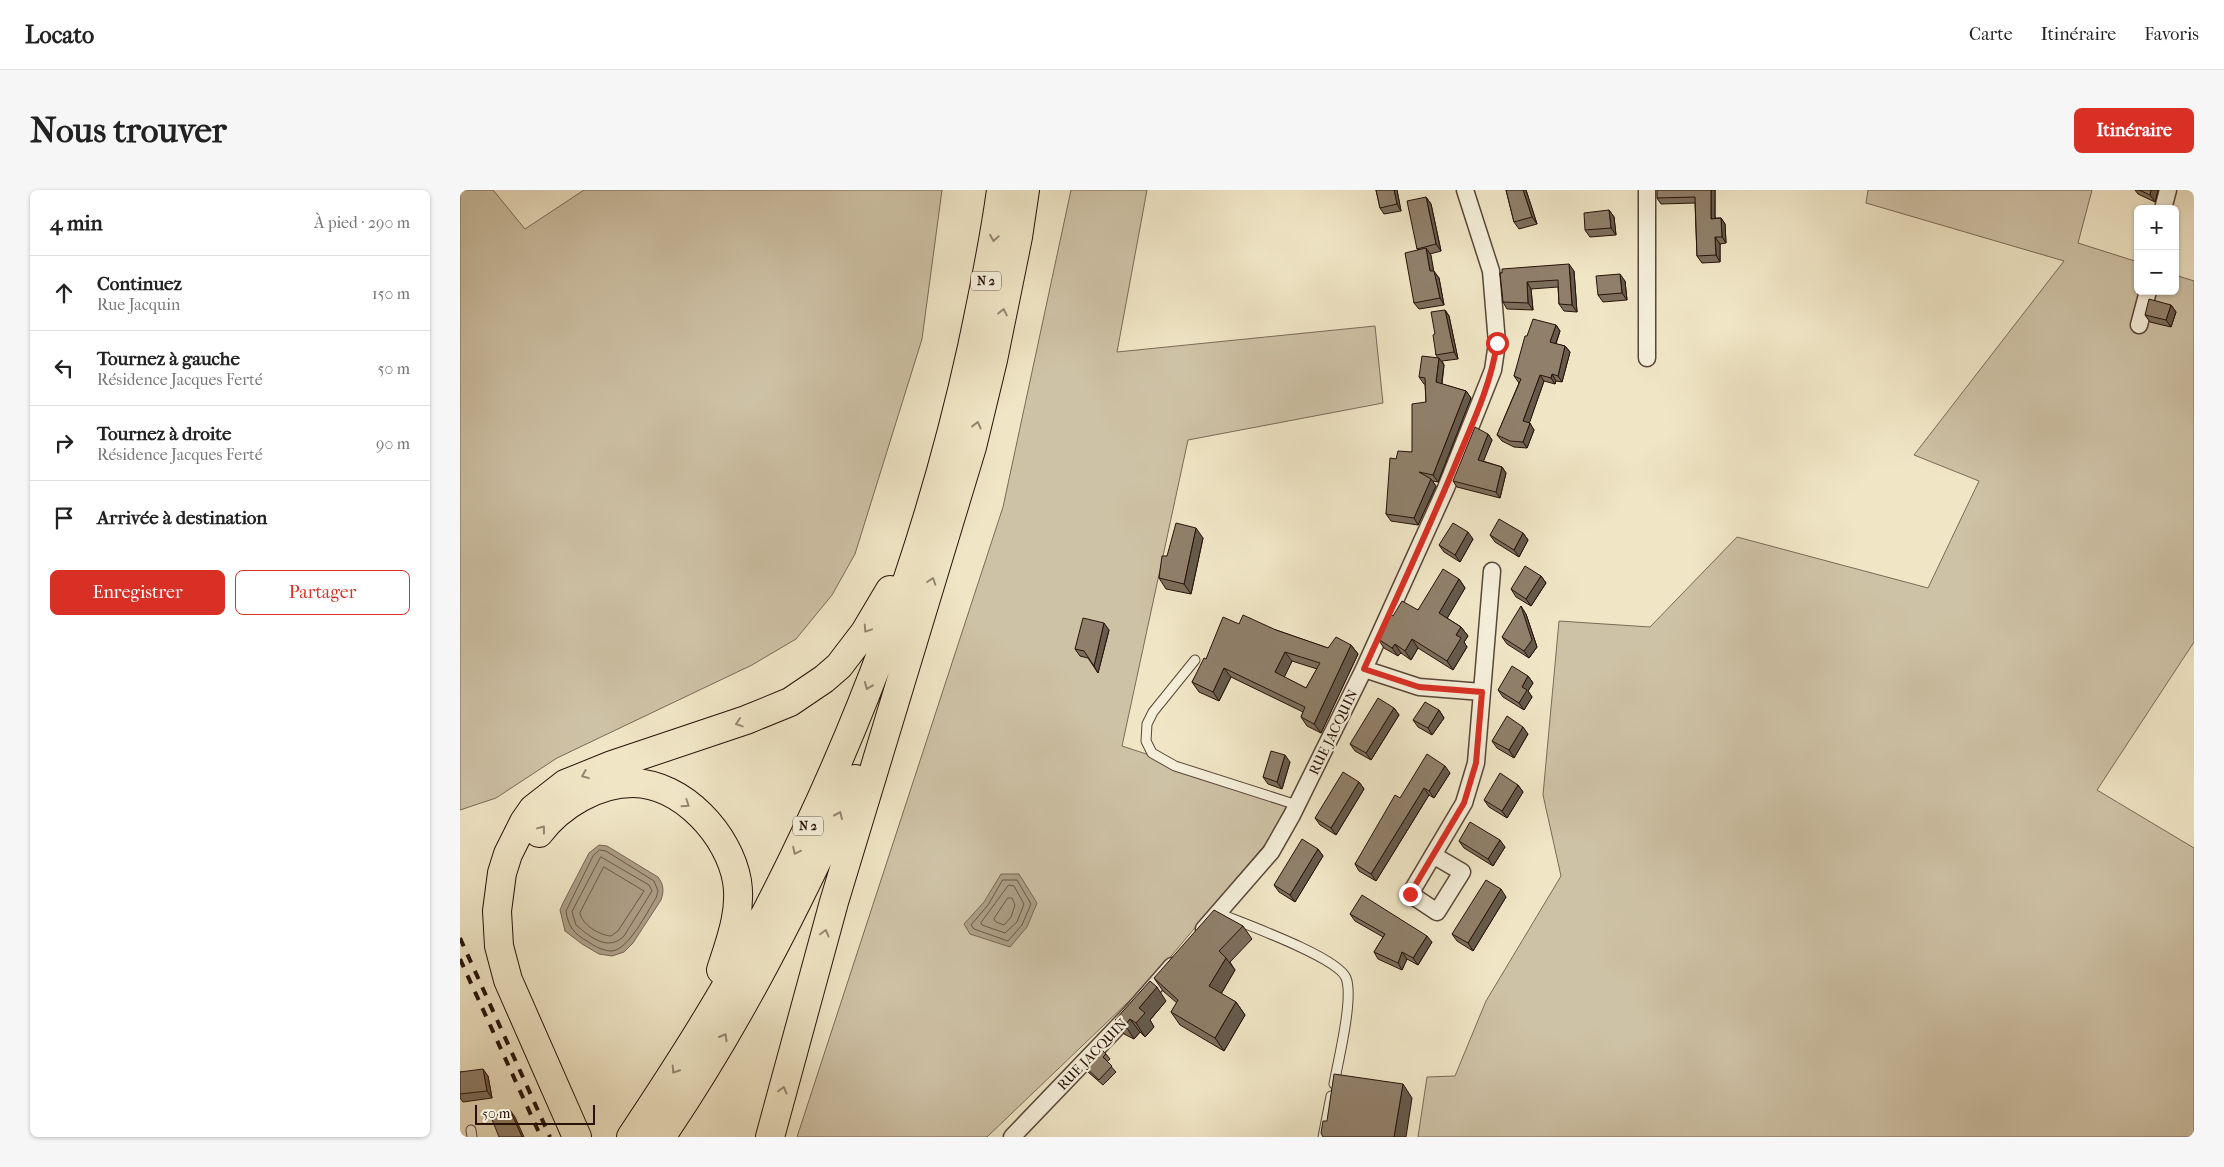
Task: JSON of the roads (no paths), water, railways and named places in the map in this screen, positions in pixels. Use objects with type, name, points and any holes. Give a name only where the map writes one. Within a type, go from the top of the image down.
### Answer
[{"type":"highway","name":"N 2","points":[[631,1137],[691,1046],[757,929],[797,850],[869,684],[891,625],[935,491],[967,371],[991,258],[1001,190]]},
{"type":"highway","name":"N 2","points":[[661,1137],[720,1044],[781,934],[860,768],[917,627],[956,503],[979,418],[1018,237],[1025,190]]},
{"type":"highway","points":[[577,1137],[503,966],[497,929],[498,901],[502,873],[515,838],[533,809],[565,784],[620,762],[767,712],[790,702],[824,680],[851,652],[877,614],[898,573],[935,491]]},
{"type":"highway","points":[[770,1137],[834,902],[917,627]]},
{"type":"highway","points":[[588,1137],[520,977],[514,951],[512,927],[516,886],[521,866],[529,849],[550,819],[563,808],[608,787],[635,783],[647,785],[676,797],[703,816],[712,827],[733,864],[738,895],[735,925],[718,980],[691,1046]]},
{"type":"street","name":"RUE JACQUIN","points":[[1193,942],[1271,852],[1297,805],[1364,669],[1446,488],[1493,370],[1497,343],[1491,271],[1465,190]]},
{"type":"street","points":[[1646,190],[1647,358]]},
{"type":"street","points":[[2164,205],[2168,190]]},
{"type":"street","points":[[2139,325],[2147,295]]},
{"type":"street","points":[[1433,855],[1464,803],[1476,763],[1492,571]]},
{"type":"street","points":[[1364,669],[1419,687],[1482,692]]},
{"type":"street","name":"RUE JACQUIN","points":[[1012,1137],[1131,1013],[1181,956]]},
{"type":"lane","points":[[1194,660],[1153,712],[1147,724],[1146,741],[1152,753],[1175,766],[1297,805]]},
{"type":"lane","points":[[1218,913],[1281,938],[1331,963],[1343,973],[1347,980],[1347,1016],[1323,1137]]},
{"type":"water","points":[[599,845],[607,846],[658,877],[663,888],[661,900],[633,943],[624,952],[612,956],[599,954],[565,931],[560,910],[589,853]]},
{"type":"water","points":[[1001,874],[1019,874],[1037,903],[1027,927],[1010,947],[970,934],[964,924],[984,902]]},
{"type":"railway","points":[[460,938],[550,1137]]},
{"type":"railway","points":[[460,959],[541,1137]]}]
